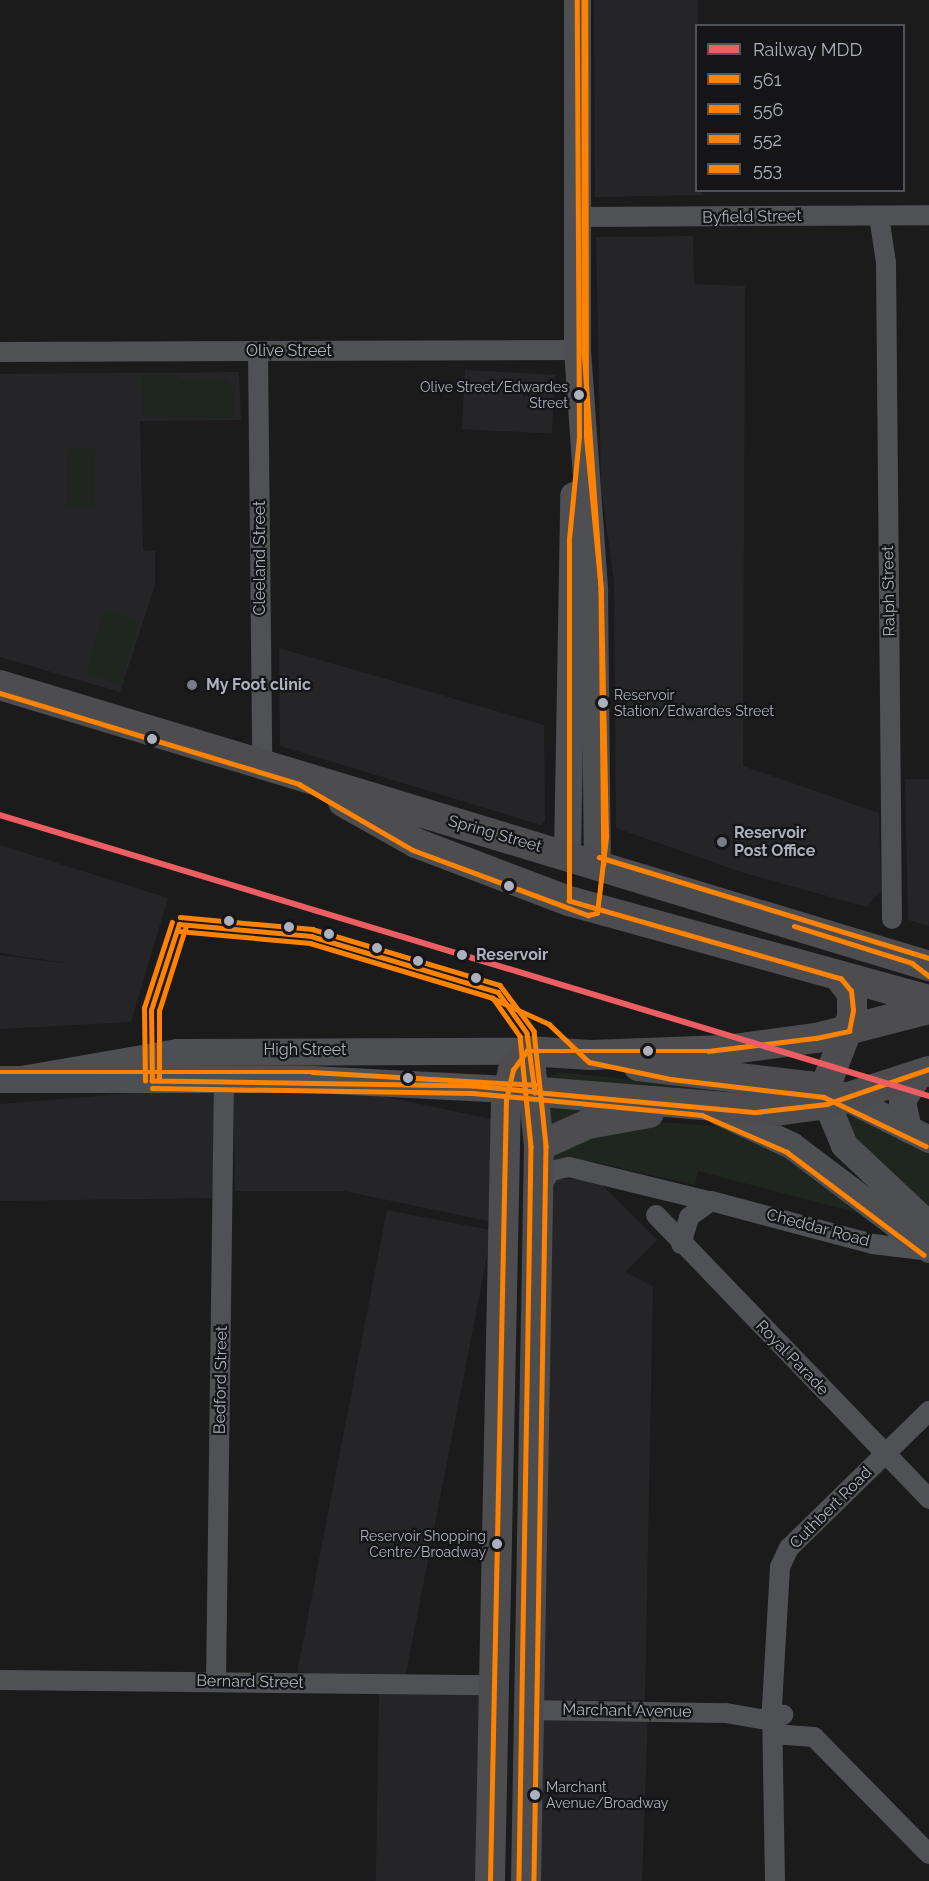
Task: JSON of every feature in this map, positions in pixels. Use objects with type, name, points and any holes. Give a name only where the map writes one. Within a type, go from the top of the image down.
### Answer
[{"type":"main road","points":[[577,0],[576,217],[579,437],[594,590],[597,864],[580,904]]},
{"type":"main road","points":[[579,437],[569,539],[567,856],[580,904]]},
{"type":"main road","name":"Spring Street","points":[[0,685],[302,777],[580,904],[804,969],[929,1000]]},
{"type":"main road","name":"Spring Street","points":[[394,818],[597,864],[923,968]]},
{"type":"main road","points":[[648,879],[647,895],[654,903],[744,932],[804,969]]},
{"type":"main road","points":[[842,979],[853,1004],[833,1097],[844,1145],[929,1225]]},
{"type":"main road","name":"High Street","points":[[11,1079],[153,1067],[528,1051],[591,1055],[725,1050],[849,1031],[929,1009]]},
{"type":"main road","points":[[490,1881],[502,1302],[521,1091],[528,1051]]},
{"type":"main road","name":"High Street","points":[[591,1055],[672,1072],[833,1097]]},
{"type":"main road","name":"High Street","points":[[153,1067],[224,1079],[521,1091],[700,1107],[776,1111],[925,1072]]},
{"type":"main road","points":[[918,1134],[901,1104],[925,1072]]},
{"type":"main road","points":[[521,1091],[539,1146],[527,1697],[526,1881]]},
{"type":"main road","points":[[833,1097],[918,1134]]},
{"type":"main road","points":[[539,1146],[595,1122],[700,1107]]},
{"type":"main road","name":"Cheddar Road","points":[[700,1107],[791,1144],[929,1250]]},
{"type":"main road","points":[[502,1302],[534,1302]]},
{"type":"main road","points":[[492,1698],[527,1697]]},
{"type":"street","name":"Byfield Street","points":[[576,217],[929,215]]},
{"type":"street","name":"Ralph Street","points":[[886,216],[891,919]]},
{"type":"street","name":"Olive Street","points":[[0,352],[577,350]]},
{"type":"street","name":"Cleeland Street","points":[[258,352],[262,765]]},
{"type":"street","name":"Bedford Street","points":[[216,1682],[224,1079]]},
{"type":"street","name":"Cheddar Road","points":[[538,1190],[551,1171],[569,1167],[873,1244],[929,1250]]},
{"type":"street","points":[[681,1244],[689,1217],[709,1201]]},
{"type":"street","name":"Royal Parade","points":[[656,1215],[681,1244],[929,1499]]},
{"type":"street","name":"Cuthbert Road","points":[[775,1881],[780,1567],[789,1548],[929,1411]]},
{"type":"street","name":"Bernard Street","points":[[3,1679],[216,1682],[492,1698]]},
{"type":"street","name":"Marchant Avenue","points":[[527,1697],[726,1713],[777,1722],[814,1737],[929,1854]]},
{"type":"shaded area","points":[[594,0],[698,0],[698,24],[695,24],[695,192],[707,195],[595,197]]},
{"type":"shaded area","points":[[693,236],[694,284],[745,286],[743,766],[879,813],[881,890],[867,907],[744,873],[616,828],[614,582],[601,487],[596,237]]},
{"type":"shaded area","points":[[465,370],[555,375],[552,434],[462,429]]},
{"type":"shaded area","points":[[239,372],[241,420],[140,421],[143,550],[155,551],[155,585],[120,692],[0,657],[0,374]]},
{"type":"shaded area","points":[[179,375],[180,379],[224,379],[235,386],[235,418],[143,416],[141,376]]},
{"type":"shaded area","points":[[67,449],[95,449],[95,507],[67,507]]},
{"type":"shaded area","points":[[104,610],[140,620],[121,685],[86,674]]},
{"type":"shaded area","points":[[279,648],[544,725],[545,821],[541,825],[280,746]]},
{"type":"shaded area","points":[[905,779],[929,779],[929,926],[908,920]]},
{"type":"shaded area","points":[[0,845],[168,898],[131,1022],[0,1029],[0,955],[78,965],[0,953]]},
{"type":"shaded area","points":[[558,1072],[724,1089],[722,1101],[548,1078]]},
{"type":"shaded area","points":[[217,1086],[217,1198],[0,1201],[0,1104]]},
{"type":"shaded area","points":[[233,1089],[353,1090],[496,1120],[493,1222],[344,1191],[235,1191]]},
{"type":"shaded area","points":[[549,1102],[585,1108],[550,1132]]},
{"type":"shaded area","points":[[845,1109],[929,1151],[929,1213],[903,1193],[842,1122]]},
{"type":"shaded area","points":[[649,1121],[736,1128],[771,1144],[862,1214],[698,1171],[695,1185],[590,1161],[551,1163],[550,1151]]},
{"type":"shaded area","points":[[550,1179],[596,1179],[657,1240],[625,1272],[653,1286],[645,1700],[527,1701]]},
{"type":"shaded area","points":[[387,1210],[492,1230],[402,1692],[297,1671]]},
{"type":"shaded area","points":[[379,1693],[481,1695],[478,1881],[376,1881]]},
{"type":"shaded area","points":[[527,1710],[648,1714],[642,1881],[521,1881]]},
{"type":"rail line","name":"MDD","points":[[0,815],[929,1096]]},
{"type":"transit line","name":"561","points":[[490,1881],[506,1100],[513,1070],[527,1051],[708,1051],[816,1038],[849,1031],[853,1010],[851,991],[841,979],[569,901],[569,539],[579,437],[577,0]]},
{"type":"transit line","points":[[584,0],[584,350],[601,590],[604,864]]},
{"type":"transit line","name":"553","points":[[0,693],[299,784],[413,850],[588,915],[597,913],[606,837],[601,590],[586,437],[585,0]]},
{"type":"transit line","points":[[599,857],[929,958]]},
{"type":"transit line","name":"552","points":[[180,917],[312,929],[500,985],[534,1031],[546,1146],[534,1881]]},
{"type":"transit line","name":"552","points":[[145,1081],[144,1008],[172,922]]},
{"type":"transit line","name":"561","points":[[179,924],[311,936],[498,992],[527,1033],[535,1092],[473,1086],[152,1081],[151,1010],[179,924]]},
{"type":"transit line","name":"556","points":[[159,1081],[159,1011],[186,926]]},
{"type":"transit line","name":"561","points":[[794,926],[912,963],[929,976]]},
{"type":"transit line","name":"556","points":[[178,931],[310,943],[493,998],[520,1036],[531,1146],[519,1881]]},
{"type":"transit line","name":"556","points":[[492,998],[549,1024],[589,1062],[671,1079],[824,1097],[926,1146]]},
{"type":"transit line","name":"561","points":[[535,1092],[756,1112],[827,1104],[929,1069]]},
{"type":"transit line","name":"552","points":[[0,1072],[312,1072],[535,1085]]},
{"type":"transit line","name":"556","points":[[152,1088],[473,1093],[702,1115],[787,1152],[924,1255]]},
{"type":"place","name":"Olive Street/Edwardes Street","points":[[579,395]]},
{"type":"place","name":"My Foot clinic","points":[[192,685]]},
{"type":"place","name":"Reservoir Station/Edwardes Street","points":[[603,703]]},
{"type":"place","name":"Reservoir Post Office","points":[[722,842]]},
{"type":"place","name":"Reservoir","points":[[462,955]]},
{"type":"place","name":"Reservoir Shopping Centre/Broadway","points":[[497,1544]]},
{"type":"place","name":"Marchant Avenue/Broadway","points":[[535,1795]]}]
